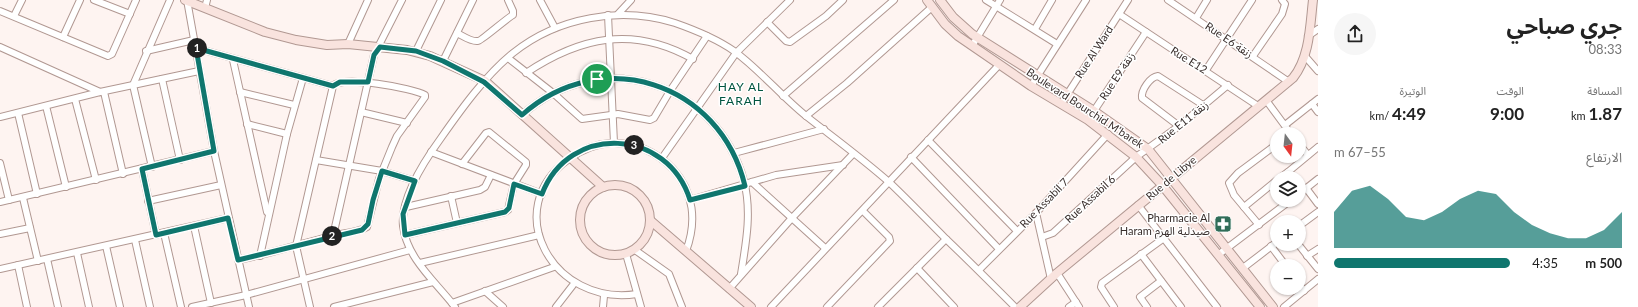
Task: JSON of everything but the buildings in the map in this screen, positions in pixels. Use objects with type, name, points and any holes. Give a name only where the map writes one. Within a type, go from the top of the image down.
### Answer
[{"type":"street","points":[[14,16],[22,0]]},
{"type":"street","points":[[63,37],[80,0]]},
{"type":"street","points":[[94,0],[130,14]]},
{"type":"street","points":[[0,10],[110,56],[136,0]]},
{"type":"street","points":[[152,167],[133,85],[146,51],[170,0]]},
{"type":"street","points":[[249,307],[214,151],[186,0],[206,4],[265,32],[296,40],[327,45],[348,44],[416,51],[443,61],[484,82],[603,187]]},
{"type":"street","points":[[348,44],[368,0]]},
{"type":"street","points":[[333,236],[374,55],[380,47],[402,0]]},
{"type":"street","points":[[416,51],[441,0]]},
{"type":"street","points":[[443,61],[474,0]]},
{"type":"street","points":[[457,33],[474,41],[482,40],[501,23],[513,15],[513,11],[508,0]]},
{"type":"street","points":[[540,0],[555,28]]},
{"type":"street","points":[[618,14],[631,0]]},
{"type":"street","points":[[662,158],[736,53],[790,0]]},
{"type":"street","points":[[767,22],[786,41],[790,42],[826,16],[843,0]]},
{"type":"street","points":[[783,96],[894,0]]},
{"type":"street","name":"Boulevard Bourchid M'barek","points":[[927,0],[949,28],[972,46],[1031,86],[1088,120],[1136,157],[1162,185],[1260,307]]},
{"type":"street","name":"Boulevard Bourchid M'barek","points":[[940,0],[957,22],[977,38],[1037,77],[1094,111],[1148,149],[1274,307]]},
{"type":"street","points":[[986,0],[1057,44]]},
{"type":"street","points":[[972,46],[1000,0]]},
{"type":"street","points":[[1035,29],[1052,0]]},
{"type":"street","points":[[1031,86],[1086,0]]},
{"type":"street","name":"Rue Al Ward","points":[[1061,104],[1128,0]]},
{"type":"street","name":"Rue E6 زنقة","points":[[1168,0],[1253,56],[1289,82]]},
{"type":"street","points":[[1196,18],[1207,0]]},
{"type":"street","points":[[1206,70],[1252,0]]},
{"type":"street","points":[[1253,56],[1282,14],[1285,4],[1282,0]]},
{"type":"street","name":"Rue de Libye","points":[[1020,307],[1054,276],[1170,178],[1289,82],[1297,73],[1304,55],[1313,0]]},
{"type":"street","points":[[806,116],[847,83],[932,7]]},
{"type":"street","points":[[554,267],[485,291],[453,305],[433,282],[410,250],[405,235],[403,218],[406,207],[415,181],[431,152],[484,82],[508,58],[524,45],[555,28],[608,15],[632,14],[660,19],[679,25],[707,36],[736,53],[806,116],[889,182],[1015,307]]},
{"type":"street","name":"Rue E12","points":[[1119,14],[1206,70],[1258,106]]},
{"type":"street","points":[[608,15],[614,143]]},
{"type":"street","points":[[1308,36],[1318,30]]},
{"type":"street","name":"Rue E9 زنقة","points":[[1088,120],[1146,32]]},
{"type":"street","points":[[508,58],[553,93],[582,119],[612,114],[628,115],[652,120],[707,36]]},
{"type":"street","points":[[526,73],[564,51],[587,43],[609,39],[650,42],[675,50],[693,59]]},
{"type":"street","points":[[146,51],[194,40]]},
{"type":"street","points":[[0,47],[102,92]]},
{"type":"street","points":[[196,48],[233,60],[333,86],[340,82],[368,82],[425,94],[426,97],[397,136],[382,171],[367,227],[260,256],[238,260]]},
{"type":"street","points":[[1304,55],[1318,71]]},
{"type":"street","points":[[1312,63],[1318,59]]},
{"type":"street","points":[[233,60],[246,124],[268,215]]},
{"type":"street","points":[[771,307],[999,65]]},
{"type":"street","points":[[0,118],[102,92],[199,71]]},
{"type":"street","points":[[1179,126],[1142,98],[1142,93],[1154,77],[1162,79],[1203,105]]},
{"type":"street","points":[[260,256],[287,134],[303,78]]},
{"type":"street","points":[[522,115],[540,100],[553,93],[583,82],[610,78],[641,81],[670,91],[697,107],[718,128],[734,154],[745,186],[749,212],[741,274]]},
{"type":"street","points":[[162,79],[180,160]]},
{"type":"street","name":"Rue E11 زنقة","points":[[1136,157],[1179,126],[1228,85]]},
{"type":"street","points":[[310,307],[296,246],[333,86]]},
{"type":"street","points":[[102,92],[123,174]]},
{"type":"street","points":[[240,92],[294,106]]},
{"type":"street","points":[[75,99],[96,180]]},
{"type":"street","points":[[1285,124],[1318,99]]},
{"type":"street","points":[[1266,100],[1287,127]]},
{"type":"street","points":[[1312,104],[1318,112]]},
{"type":"street","points":[[46,106],[66,187]]},
{"type":"street","points":[[361,112],[407,123]]},
{"type":"street","points":[[18,113],[36,194]]},
{"type":"street","points":[[246,124],[287,134]]},
{"type":"street","points":[[734,154],[824,129]]},
{"type":"street","points":[[405,235],[506,211],[509,208],[514,184],[526,163],[491,132],[486,133],[462,164]]},
{"type":"street","name":"Rue Assabil 7","points":[[979,270],[1036,213],[1108,134]]},
{"type":"street","points":[[928,140],[1017,231]]},
{"type":"street","points":[[637,294],[620,297],[604,296],[588,292],[573,285],[554,267],[543,248],[539,235],[538,211],[542,194],[554,172],[570,158],[593,146],[614,143],[643,148],[662,158],[682,181],[690,200],[692,226],[686,251]]},
{"type":"street","points":[[1289,171],[1318,147]]},
{"type":"street","points":[[1259,225],[1231,191],[1229,183],[1238,173],[1270,149]]},
{"type":"street","points":[[0,202],[23,198],[214,151]]},
{"type":"street","points":[[431,152],[542,194]]},
{"type":"street","points":[[729,288],[791,218],[853,154]]},
{"type":"street","points":[[911,157],[999,249]]},
{"type":"street","name":"Rue Assabil 6","points":[[1042,237],[1049,236],[1057,230],[1136,157]]},
{"type":"street","points":[[316,160],[382,171],[415,181]]},
{"type":"street","points":[[0,163],[9,200]]},
{"type":"street","points":[[690,200],[745,186],[752,182],[785,173],[843,165]]},
{"type":"street","points":[[142,169],[156,235]]},
{"type":"street","points":[[406,207],[483,189],[491,175]]},
{"type":"street","points":[[1306,187],[1318,179]]},
{"type":"street","points":[[752,182],[825,248]]},
{"type":"street","points":[[148,201],[221,185]]},
{"type":"street","points":[[621,185],[638,192],[647,204],[651,221],[645,239],[634,250],[626,254],[614,256],[598,251],[586,240],[581,229],[580,213],[585,202],[593,193],[603,187],[621,185]]},
{"type":"street","points":[[1244,207],[1270,186]]},
{"type":"street","points":[[1306,194],[1318,204]]},
{"type":"street","points":[[451,196],[457,223]]},
{"type":"street","points":[[23,198],[38,261]]},
{"type":"street","points":[[1138,205],[1217,307]]},
{"type":"street","points":[[1218,256],[1282,207]]},
{"type":"street","points":[[827,307],[890,241],[889,237],[863,211]]},
{"type":"street","points":[[1306,221],[1318,212]]},
{"type":"street","points":[[1036,213],[1054,276],[1078,304],[1069,307]]},
{"type":"street","points":[[0,270],[228,218]]},
{"type":"street","points":[[651,221],[751,307]]},
{"type":"street","points":[[194,226],[211,303]]},
{"type":"street","points":[[0,234],[30,228]]},
{"type":"street","points":[[164,233],[181,307]]},
{"type":"street","points":[[420,264],[539,235]]},
{"type":"street","points":[[1114,307],[1101,287],[1102,283],[1164,238]]},
{"type":"street","points":[[878,307],[946,239]]},
{"type":"street","points":[[135,240],[150,307]]},
{"type":"street","points":[[106,246],[120,307]]},
{"type":"street","points":[[1243,268],[1270,247]]},
{"type":"street","points":[[1307,256],[1318,249]]},
{"type":"street","points":[[192,307],[246,295],[410,250]]},
{"type":"street","points":[[634,250],[666,270],[682,307]]},
{"type":"street","points":[[1303,251],[1318,269]]},
{"type":"street","points":[[77,253],[89,307]]},
{"type":"street","points":[[626,254],[640,307]]},
{"type":"street","points":[[1141,254],[1181,307]]},
{"type":"street","points":[[47,259],[58,307]]},
{"type":"street","points":[[18,266],[28,307]]},
{"type":"street","points":[[917,268],[954,307]]},
{"type":"street","points":[[1306,288],[1318,279]]},
{"type":"street","points":[[1147,307],[1140,297],[1161,281]]},
{"type":"street","points":[[334,307],[433,282]]},
{"type":"street","points":[[556,307],[573,285]]},
{"type":"street","points":[[485,291],[503,307]]},
{"type":"street","points":[[1284,307],[1298,295]]},
{"type":"street","points":[[603,307],[604,296]]},
{"type":"street","points":[[680,300],[688,307]]},
{"type":"place","name":"Pharmacie Al Haram صيدلية الهرم","points":[[1223,224]]},
{"type":"district","name":"HAY AL FARAH","points":[[741,94]]},
{"type":"route","points":[[380,47],[416,51],[443,61],[484,82],[522,115],[540,100],[559,90],[597,79],[623,78],[647,82],[675,93],[693,104],[706,115],[725,138],[736,159],[745,186],[690,200],[678,174],[662,158],[643,148],[614,143],[593,146],[574,155],[562,163],[550,177],[542,194],[514,184],[510,197],[509,208],[505,212],[405,235],[403,214],[415,181],[382,171],[367,227],[362,230],[333,236],[260,256],[238,260],[228,218],[156,235],[142,169],[214,151],[196,48],[233,60],[333,86],[337,82],[368,82],[374,55],[380,47]]}]
